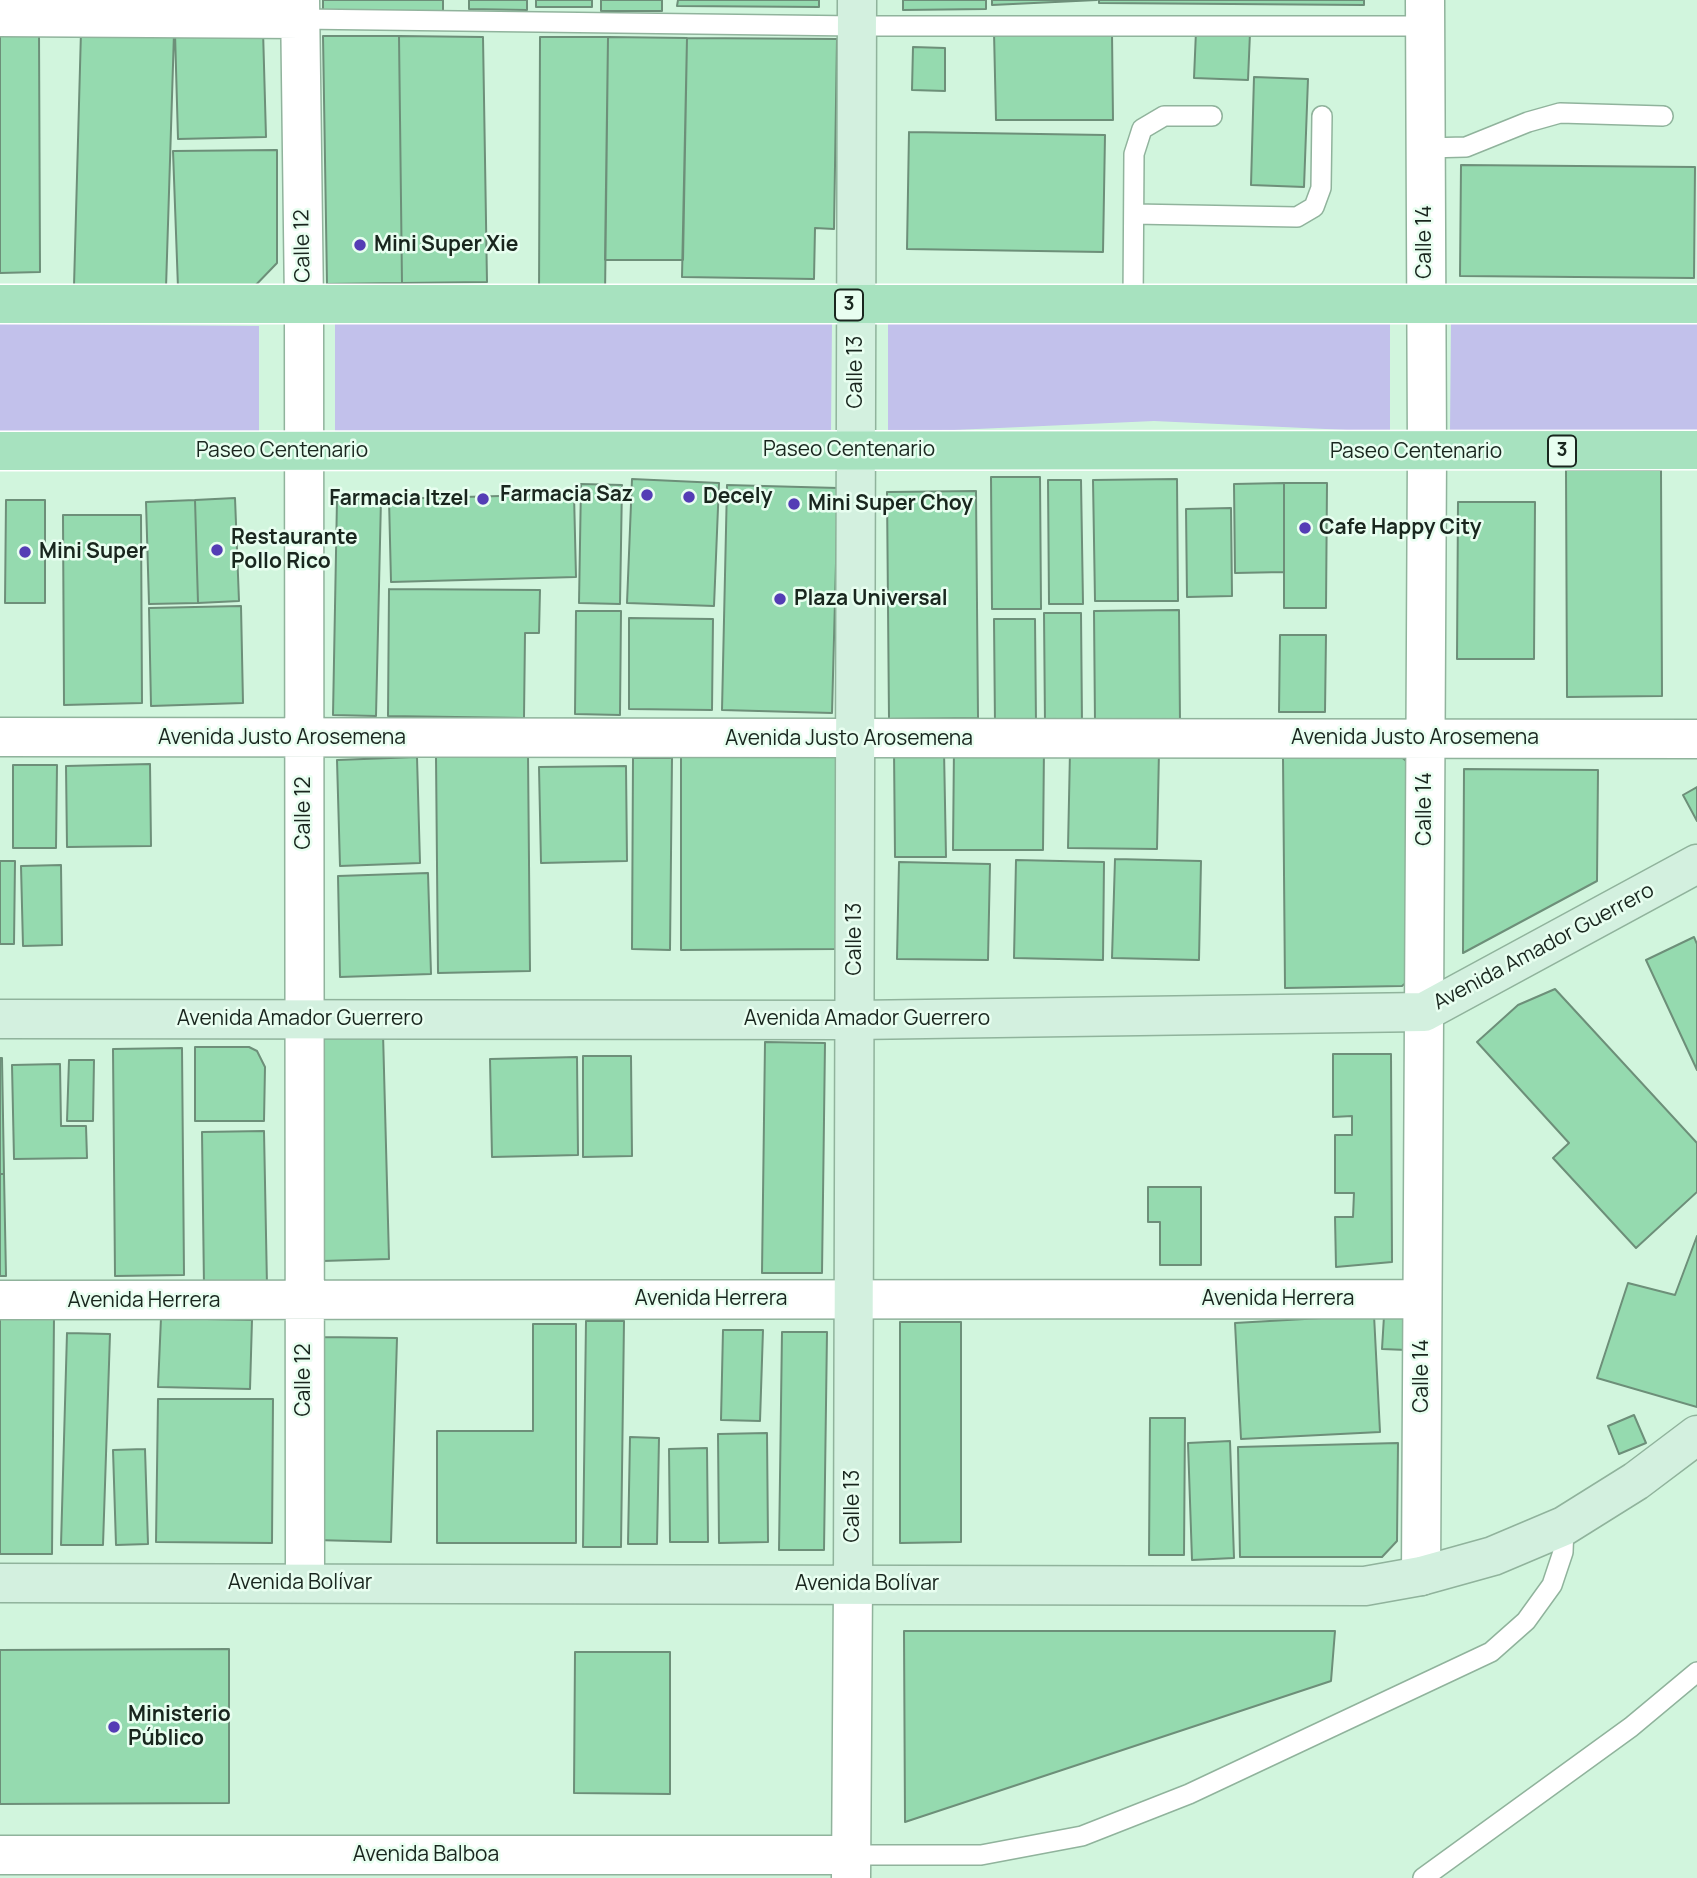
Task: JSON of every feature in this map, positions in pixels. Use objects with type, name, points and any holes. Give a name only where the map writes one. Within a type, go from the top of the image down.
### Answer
[{"type":"main road","name":"Calle 13","points":[[853,1583],[857,13]]},
{"type":"main road","name":"3","points":[[0,304],[1697,304]]},
{"type":"main road","name":"Paseo Centenario","points":[[0,451],[1697,450]]},
{"type":"main road","name":"Avenida Amador Guerrero","points":[[0,1019],[855,1020],[1424,1012],[1697,864]]},
{"type":"main road","name":"Avenida Bolívar","points":[[0,1583],[1365,1586],[1421,1576],[1493,1556],[1564,1526],[1636,1481],[1697,1436]]},
{"type":"street","points":[[0,17],[300,9]]},
{"type":"street","name":"Calle 12","points":[[300,9],[304,304],[305,1583]]},
{"type":"street","name":"Calle 14","points":[[1421,1576],[1427,452],[1426,13]]},
{"type":"street","name":"Avenida Justo Arosemena","points":[[0,737],[1697,739]]},
{"type":"street","name":"Avenida Herrera","points":[[0,1300],[1422,1299]]},
{"type":"street","name":"Calle 13","points":[[852,1866],[853,1583]]},
{"type":"street","name":"Avenida Balboa","points":[[0,1855],[852,1866]]},
{"type":"lane","points":[[300,9],[1426,13]]},
{"type":"lane","points":[[1425,148],[1466,147],[1528,122],[1560,113],[1663,116]]},
{"type":"lane","points":[[1133,304],[1134,153],[1142,129],[1164,116],[1212,116]]},
{"type":"lane","points":[[1134,214],[1297,217],[1314,207],[1321,188],[1322,117]]},
{"type":"lane","points":[[852,1866],[981,1855],[1082,1836],[1189,1794],[1490,1652],[1526,1621],[1552,1586],[1563,1552],[1564,1526]]},
{"type":"lane","points":[[1423,1878],[1631,1727],[1697,1672]]},
{"type":"shaded area","points":[[1451,319],[1697,321],[1697,434],[1450,432]]},
{"type":"shaded area","points":[[832,321],[831,433],[335,433],[335,322]]},
{"type":"shaded area","points":[[1390,322],[1390,432],[1154,421],[888,433],[888,323]]},
{"type":"shaded area","points":[[0,324],[259,326],[259,434],[0,433]]},
{"type":"building","points":[[323,0],[443,0],[443,14],[323,13]]},
{"type":"building","points":[[469,0],[527,0],[527,10],[469,9]]},
{"type":"building","points":[[536,0],[592,0],[592,7],[536,7]]},
{"type":"building","points":[[601,0],[662,0],[662,11],[601,11]]},
{"type":"building","points":[[678,0],[819,0],[819,7],[677,6]]},
{"type":"building","points":[[903,0],[986,0],[986,9],[903,10]]},
{"type":"building","points":[[992,0],[1097,0],[992,5]]},
{"type":"building","points":[[1099,0],[1364,0],[1364,5],[1099,3]]},
{"type":"building","points":[[0,30],[39,30],[40,272],[0,273]]},
{"type":"building","points":[[263,30],[266,137],[178,139],[175,33]]},
{"type":"building","points":[[81,31],[174,33],[166,288],[74,286]]},
{"type":"building","points":[[1196,31],[1250,33],[1248,80],[1194,78]]},
{"type":"building","points":[[994,32],[1112,33],[1113,120],[996,120]]},
{"type":"building","points":[[323,36],[399,36],[402,283],[327,284]]},
{"type":"building","points":[[399,36],[483,37],[487,282],[402,283]]},
{"type":"building","points":[[540,37],[608,37],[605,297],[539,298]]},
{"type":"building","points":[[608,37],[687,38],[683,260],[605,260]]},
{"type":"building","points":[[687,38],[837,39],[834,229],[815,228],[814,279],[682,277]]},
{"type":"building","points":[[913,47],[945,48],[945,91],[912,90]]},
{"type":"building","points":[[1254,77],[1308,79],[1304,187],[1251,185]]},
{"type":"building","points":[[909,132],[1105,135],[1103,252],[907,249]]},
{"type":"building","points":[[277,150],[277,263],[250,291],[178,288],[173,151]]},
{"type":"building","points":[[1461,165],[1695,167],[1694,278],[1460,276]]},
{"type":"building","points":[[1566,470],[1661,470],[1662,696],[1567,697]]},
{"type":"building","points":[[991,477],[1040,477],[1041,609],[992,609]]},
{"type":"building","points":[[632,479],[719,483],[714,606],[627,603]]},
{"type":"building","points":[[1177,479],[1178,601],[1095,601],[1093,480]]},
{"type":"building","points":[[1048,480],[1081,480],[1083,604],[1049,604]]},
{"type":"building","name":"Cafe Happy City","points":[[1284,483],[1327,483],[1326,608],[1284,608]]},
{"type":"building","points":[[1284,483],[1284,572],[1235,573],[1234,484]]},
{"type":"building","points":[[581,484],[622,485],[620,604],[579,603]]},
{"type":"building","name":"Plaza Universal","points":[[727,485],[838,488],[832,713],[722,710]]},
{"type":"building","points":[[976,491],[978,718],[889,719],[887,492]]},
{"type":"building","points":[[574,494],[576,577],[391,582],[389,499]]},
{"type":"building","name":"Restaurante Pollo Rico","points":[[235,498],[239,601],[198,603],[195,500]]},
{"type":"building","points":[[337,499],[381,499],[376,716],[333,715]]},
{"type":"building","name":"Mini Super","points":[[6,500],[45,500],[45,603],[5,603]]},
{"type":"building","points":[[195,500],[198,603],[149,604],[146,502]]},
{"type":"building","points":[[1458,502],[1535,502],[1534,659],[1457,659]]},
{"type":"building","points":[[1231,508],[1232,596],[1187,597],[1186,509]]},
{"type":"building","points":[[63,515],[141,515],[142,703],[64,705]]},
{"type":"building","points":[[389,589],[540,590],[539,633],[525,633],[524,718],[388,716]]},
{"type":"building","points":[[241,606],[243,703],[151,706],[149,608]]},
{"type":"building","points":[[1179,610],[1180,723],[1095,724],[1094,611]]},
{"type":"building","points":[[576,611],[621,611],[620,715],[575,714]]},
{"type":"building","points":[[1044,613],[1081,613],[1082,725],[1045,725]]},
{"type":"building","points":[[629,618],[713,619],[712,710],[629,709]]},
{"type":"building","points":[[994,619],[1035,619],[1036,725],[995,726]]},
{"type":"building","points":[[1280,635],[1326,635],[1325,712],[1279,712]]},
{"type":"building","points":[[954,746],[1044,746],[1043,850],[953,850]]},
{"type":"building","points":[[894,750],[944,750],[946,857],[895,857]]},
{"type":"building","points":[[1070,751],[1159,751],[1157,849],[1068,848]]},
{"type":"building","points":[[528,754],[530,971],[438,973],[436,756]]},
{"type":"building","points":[[681,755],[837,755],[837,949],[681,950]]},
{"type":"building","points":[[1399,755],[1411,765],[1413,977],[1402,986],[1285,988],[1283,757]]},
{"type":"building","points":[[417,757],[420,863],[340,866],[337,760]]},
{"type":"building","points":[[633,758],[672,758],[670,950],[632,949]]},
{"type":"building","points":[[150,764],[151,846],[67,847],[66,766]]},
{"type":"building","points":[[13,765],[57,765],[56,848],[13,848]]},
{"type":"building","points":[[626,766],[627,861],[541,863],[539,767]]},
{"type":"building","points":[[1464,769],[1598,770],[1597,881],[1463,953]]},
{"type":"building","points":[[1697,787],[1697,821],[1683,795]]},
{"type":"building","points":[[1115,859],[1201,861],[1199,960],[1112,958]]},
{"type":"building","points":[[1016,860],[1104,862],[1103,960],[1014,958]]},
{"type":"building","points":[[0,861],[15,861],[14,944],[0,944]]},
{"type":"building","points":[[899,862],[990,864],[988,960],[897,959]]},
{"type":"building","points":[[61,865],[62,945],[23,946],[21,866]]},
{"type":"building","points":[[428,873],[431,974],[340,977],[338,876]]},
{"type":"building","points":[[1694,937],[1697,944],[1697,1070],[1646,960]]},
{"type":"building","points":[[1555,989],[1697,1143],[1697,1192],[1636,1248],[1553,1158],[1569,1143],[1477,1042],[1518,1005]]},
{"type":"building","points":[[383,1033],[389,1259],[322,1261],[316,1035]]},
{"type":"building","points":[[765,1042],[825,1043],[822,1273],[762,1273]]},
{"type":"building","points":[[195,1047],[249,1047],[257,1051],[265,1067],[264,1121],[195,1121]]},
{"type":"building","points":[[182,1048],[184,1275],[115,1276],[113,1049]]},
{"type":"building","points":[[1333,1054],[1391,1054],[1392,1262],[1336,1267],[1335,1217],[1353,1217],[1354,1193],[1335,1193],[1335,1135],[1352,1135],[1352,1116],[1333,1117]]},
{"type":"building","points":[[583,1056],[631,1056],[632,1156],[583,1157]]},
{"type":"building","points":[[577,1057],[578,1155],[492,1157],[490,1059]]},
{"type":"building","points":[[2,1058],[4,1174],[0,1174]]},
{"type":"building","points":[[69,1060],[94,1060],[93,1121],[67,1121]]},
{"type":"building","points":[[60,1064],[61,1126],[86,1126],[87,1158],[14,1159],[12,1065]]},
{"type":"building","points":[[264,1131],[267,1286],[204,1287],[202,1132]]},
{"type":"building","points":[[0,1174],[4,1174],[6,1276],[0,1276]]},
{"type":"building","points":[[1148,1187],[1201,1187],[1201,1265],[1160,1265],[1160,1222],[1148,1222]]},
{"type":"building","points":[[1697,1236],[1697,1407],[1597,1378],[1628,1283],[1675,1295]]},
{"type":"building","points":[[0,1314],[54,1315],[52,1554],[0,1554]]},
{"type":"building","points":[[1374,1315],[1380,1432],[1241,1439],[1235,1323]]},
{"type":"building","points":[[1384,1316],[1409,1317],[1407,1350],[1382,1349]]},
{"type":"building","points":[[161,1318],[252,1320],[250,1389],[158,1387]]},
{"type":"building","points":[[586,1321],[624,1321],[621,1547],[583,1547]]},
{"type":"building","points":[[900,1322],[961,1322],[961,1542],[900,1543]]},
{"type":"building","points":[[533,1324],[576,1324],[576,1543],[437,1543],[437,1431],[533,1431]]},
{"type":"building","points":[[723,1330],[763,1330],[760,1421],[721,1420]]},
{"type":"building","points":[[782,1332],[827,1332],[824,1550],[779,1550]]},
{"type":"building","points":[[67,1333],[110,1334],[103,1545],[61,1545]]},
{"type":"building","points":[[321,1337],[397,1338],[391,1542],[315,1540]]},
{"type":"building","points":[[158,1399],[273,1399],[272,1543],[156,1542]]},
{"type":"building","points":[[1634,1415],[1646,1443],[1619,1454],[1608,1426]]},
{"type":"building","points":[[1150,1418],[1185,1418],[1184,1555],[1149,1555]]},
{"type":"building","points":[[767,1433],[768,1542],[719,1543],[718,1434]]},
{"type":"building","points":[[630,1437],[659,1438],[657,1544],[628,1544]]},
{"type":"building","points":[[1230,1441],[1234,1558],[1192,1560],[1188,1443]]},
{"type":"building","points":[[1398,1443],[1397,1541],[1382,1557],[1240,1557],[1238,1447]]},
{"type":"building","points":[[707,1448],[708,1542],[670,1542],[669,1449]]},
{"type":"building","points":[[145,1449],[148,1544],[116,1545],[113,1450]]},
{"type":"building","points":[[904,1631],[1335,1631],[1331,1681],[905,1822]]},
{"type":"building","name":"Ministerio Público","points":[[229,1649],[229,1803],[0,1804],[0,1650]]},
{"type":"building","points":[[575,1652],[670,1652],[670,1794],[574,1793]]},
{"type":"place","name":"Mini Super Xie","points":[[360,245]]},
{"type":"place","name":"Farmacia Saz","points":[[647,495]]},
{"type":"place","name":"Decely","points":[[689,497]]},
{"type":"place","name":"Farmacia Itzel","points":[[483,499]]},
{"type":"place","name":"Mini Super Choy","points":[[794,504]]},
{"type":"place","name":"Cafe Happy City","points":[[1305,528]]},
{"type":"place","name":"Restaurante Pollo Rico","points":[[217,550]]},
{"type":"place","name":"Mini Super","points":[[25,552]]},
{"type":"place","name":"Plaza Universal","points":[[780,599]]},
{"type":"place","name":"Ministerio Público","points":[[114,1727]]}]
